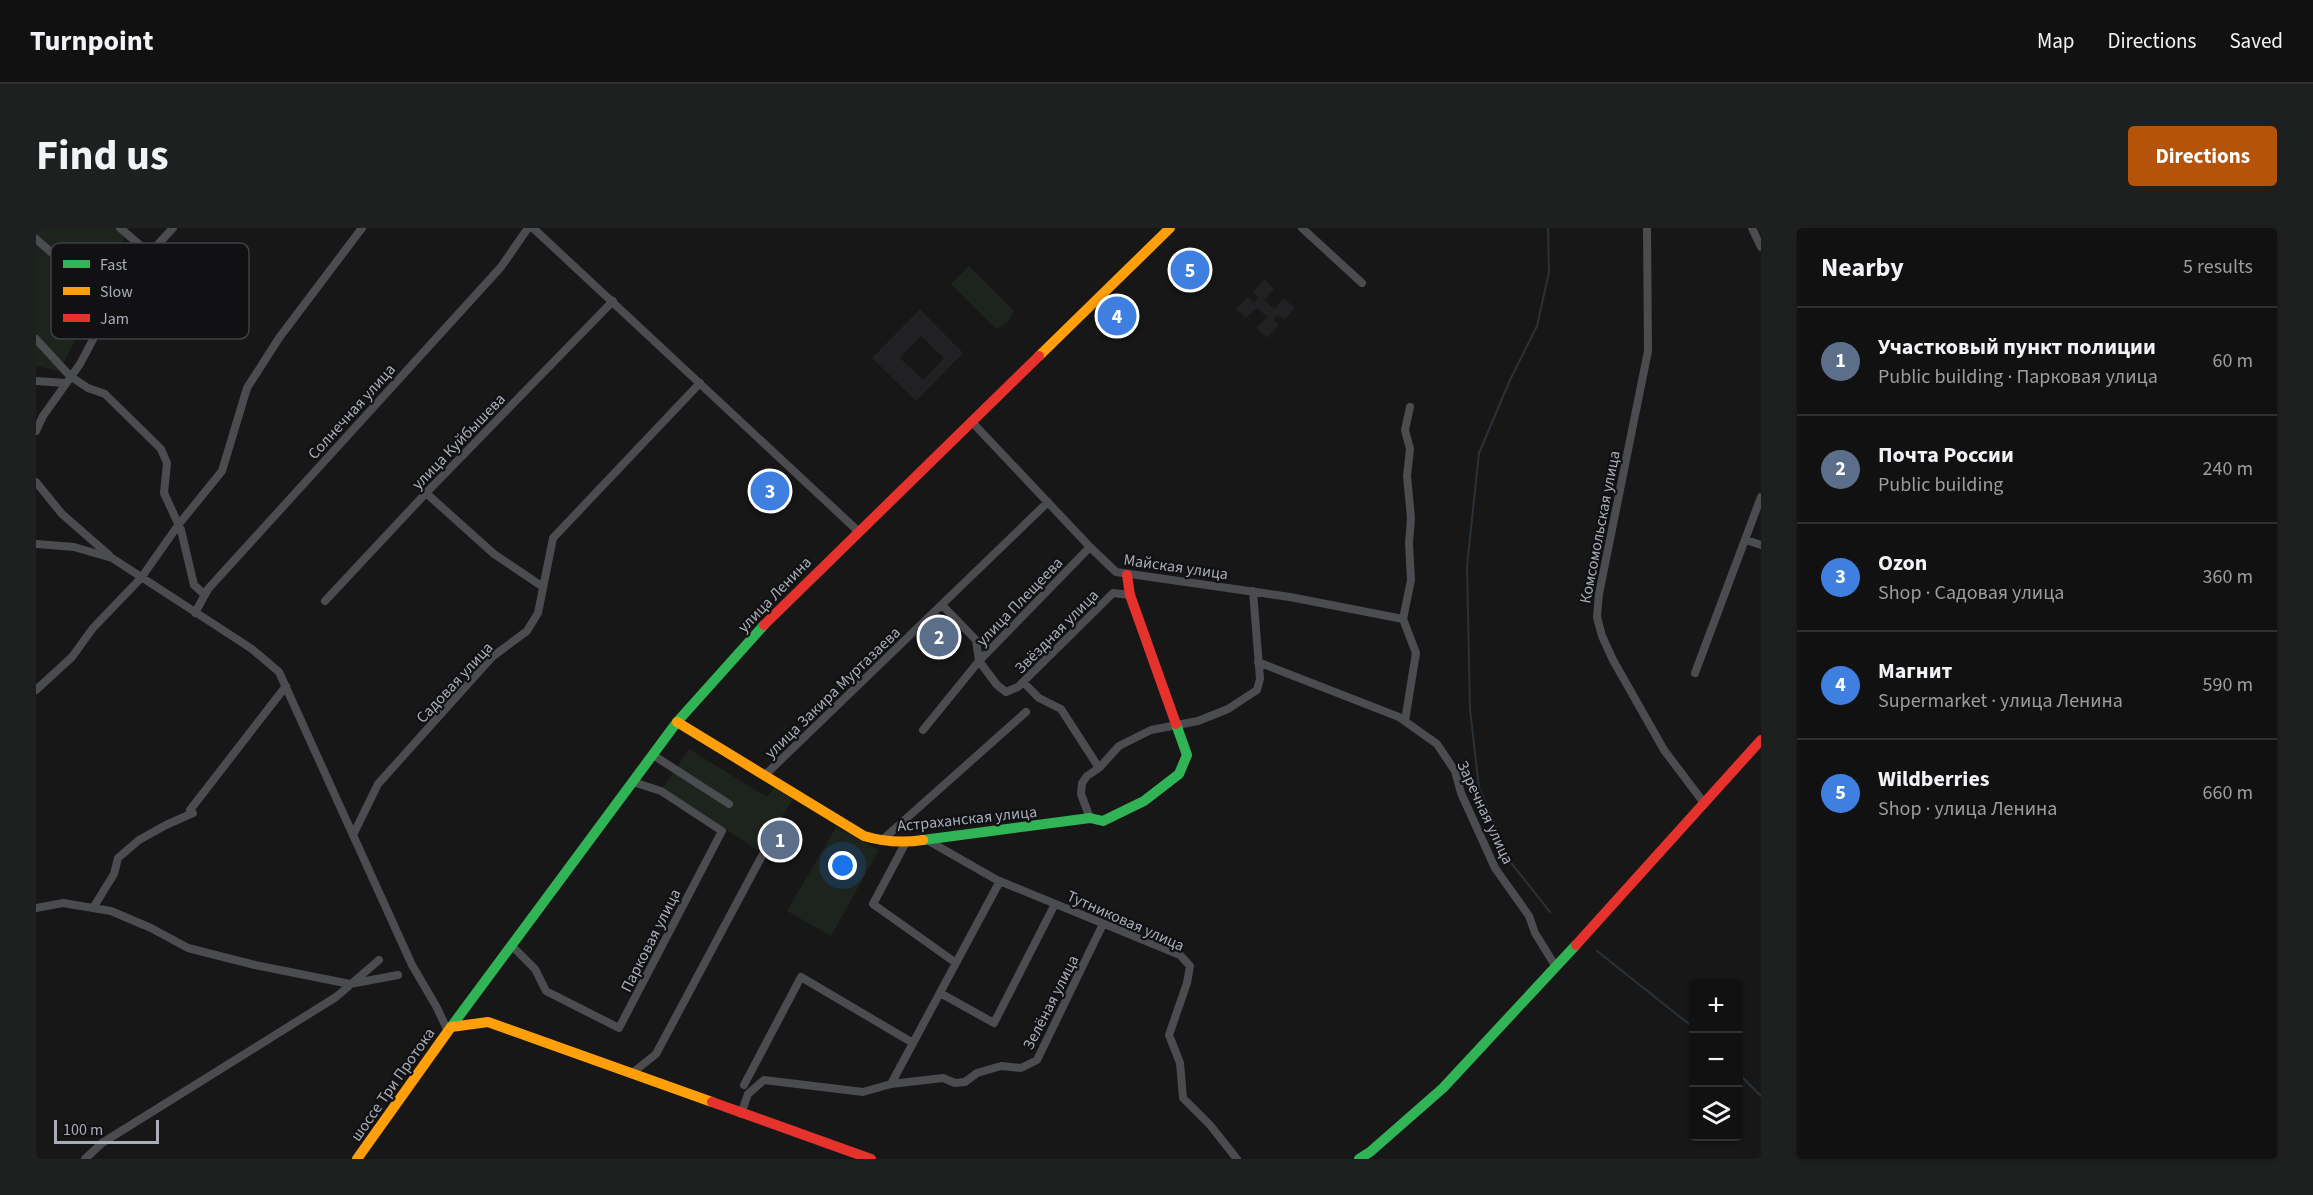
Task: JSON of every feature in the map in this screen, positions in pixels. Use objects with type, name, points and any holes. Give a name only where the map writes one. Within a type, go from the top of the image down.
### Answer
[{"type":"street","points":[[120,228],[138,243]]},
{"type":"street","points":[[157,243],[172,228]]},
{"type":"street","points":[[36,690],[72,657],[93,628],[141,578],[179,524],[222,471],[247,388],[279,338],[362,228]]},
{"type":"street","name":"Солнечная улица","points":[[195,613],[208,589],[501,267],[528,228]]},
{"type":"street","points":[[533,228],[858,531]]},
{"type":"street","name":"улица Ленина","points":[[450,1029],[676,722],[701,693],[774,615],[858,531],[1170,228]]},
{"type":"street","points":[[1302,228],[1362,283]]},
{"type":"street","name":"Комсомольская улица","points":[[1647,228],[1648,351],[1599,594],[1597,617],[1602,636],[1614,660],[1664,750],[1704,802]]},
{"type":"street","points":[[1752,228],[1761,247]]},
{"type":"street","points":[[36,239],[51,252]]},
{"type":"street","name":"улица Куйбышева","points":[[325,601],[426,493],[613,301]]},
{"type":"street","points":[[36,339],[68,380]]},
{"type":"street","points":[[36,431],[43,416],[80,364],[94,339]]},
{"type":"street","points":[[36,381],[68,380],[105,394],[161,449],[167,463],[164,493],[179,524],[194,585],[205,595]]},
{"type":"street","name":"Садовая улица","points":[[353,835],[378,784],[492,657],[527,631],[538,614],[553,538],[700,383]]},
{"type":"street","points":[[1405,721],[1416,653],[1403,619],[1411,580],[1409,543],[1411,518],[1407,476],[1410,449],[1406,430],[1410,407]]},
{"type":"street","name":"Майская улица","points":[[971,421],[1116,572],[1253,591],[1403,619]]},
{"type":"street","points":[[36,482],[62,514],[112,558],[252,649],[279,672],[412,965],[450,1029],[488,1022],[857,1157],[871,1159]]},
{"type":"street","points":[[426,493],[494,554],[543,587]]},
{"type":"street","points":[[1695,673],[1761,498]]},
{"type":"street","name":"улица Закира Муртазаева","points":[[764,776],[1048,502]]},
{"type":"street","points":[[1746,540],[1761,545]]},
{"type":"street","points":[[36,544],[74,547],[112,558]]},
{"type":"street","name":"улица Плещеева","points":[[923,730],[979,661],[1090,547]]},
{"type":"street","name":"Астраханская улица","points":[[676,722],[864,836],[881,841],[927,840],[1090,818],[1103,821],[1144,801],[1179,774],[1187,755],[1130,595],[1127,575]]},
{"type":"street","points":[[1090,818],[1081,794],[1082,783],[1119,746],[1151,730],[1198,721],[1228,709],[1257,690],[1260,680],[1253,591]]},
{"type":"street","name":"Звёздная улица","points":[[979,661],[997,685],[1006,692],[1018,687],[1113,593],[1130,595]]},
{"type":"street","points":[[942,605],[976,640],[979,661]]},
{"type":"street","name":"Заречная улица","points":[[1258,662],[1399,717],[1437,744],[1455,771],[1461,793],[1495,868],[1529,916],[1535,933],[1556,967]]},
{"type":"street","points":[[1023,682],[1039,698],[1061,709],[1099,768]]},
{"type":"street","points":[[93,908],[114,874],[118,858],[139,840],[192,812],[286,686]]},
{"type":"street","points":[[881,841],[1026,712]]},
{"type":"street","points":[[1359,1159],[1443,1088],[1761,740]]},
{"type":"street","points":[[653,755],[729,804]]},
{"type":"street","name":"Парковая улица","points":[[512,946],[535,969],[546,991],[619,1028],[722,831],[661,791],[633,782]]},
{"type":"street","name":"Тутниковая улица","points":[[927,840],[1000,881],[1180,955],[1190,966],[1187,983],[1170,1035],[1180,1063],[1183,1098],[1210,1125],[1237,1159]]},
{"type":"street","points":[[906,842],[873,904],[956,963]]},
{"type":"street","points":[[631,1075],[656,1054],[763,854]]},
{"type":"street","points":[[891,1084],[1000,881]]},
{"type":"street","points":[[36,908],[63,903],[111,911],[188,948],[255,965],[350,984],[398,975]]},
{"type":"street","points":[[940,993],[994,1023],[1054,904]]},
{"type":"street","name":"Зелёная улица","points":[[741,1114],[748,1094],[764,1080],[863,1092],[891,1084],[943,1078],[954,1083],[965,1082],[977,1073],[1001,1066],[1021,1068],[1037,1060],[1103,924]]},
{"type":"street","points":[[85,1159],[102,1143],[336,997],[379,960]]},
{"type":"street","points":[[744,1085],[801,977],[913,1043]]},
{"type":"street","name":"шоссе Три Протока","points":[[357,1159],[450,1029]]},
{"type":"shaded area","points":[[36,228],[129,228],[122,243],[51,243],[51,339],[75,339],[60,371],[36,366]]},
{"type":"shaded area","points":[[969,266],[1014,311],[1008,322],[996,329],[951,284]]},
{"type":"shaded area","points":[[1264,279],[1274,289],[1264,300],[1274,309],[1284,298],[1295,308],[1284,320],[1278,315],[1273,320],[1279,325],[1267,338],[1256,328],[1267,317],[1257,308],[1246,318],[1236,309],[1248,297],[1254,302],[1258,297],[1253,292]]},
{"type":"shaded area","points":[[920,309],[963,353],[916,401],[872,358]],"holes":[[[921,336],[944,358],[923,380],[900,358]]]},
{"type":"shaded area","points":[[689,749],[767,797],[774,787],[793,799],[760,852],[663,788]]},
{"type":"shaded area","points":[[836,827],[879,850],[831,936],[787,911]]},
{"type":"waterway","points":[[1548,228],[1549,272],[1537,326],[1510,380],[1479,453],[1467,566],[1470,709],[1479,788],[1512,864],[1550,912]]},
{"type":"waterway","points":[[1597,951],[1689,1024]]},
{"type":"waterway","points":[[1743,1078],[1761,1096]]},
{"type":"traffic: fast","points":[[451,1027],[677,722],[764,625]]},
{"type":"traffic: fast","points":[[923,840],[1090,818],[1103,821],[1144,801],[1179,774],[1187,755],[1176,724]]},
{"type":"traffic: fast","points":[[1359,1159],[1443,1088],[1576,945]]},
{"type":"traffic: slow","points":[[1039,356],[1170,228]]},
{"type":"traffic: slow","points":[[677,722],[864,836],[879,840],[923,840]]},
{"type":"traffic: slow","points":[[357,1159],[451,1027],[488,1022],[712,1102]]},
{"type":"traffic: jam","points":[[764,625],[1039,356]]},
{"type":"traffic: jam","points":[[1127,575],[1130,595],[1176,724]]},
{"type":"traffic: jam","points":[[1576,945],[1761,740]]},
{"type":"traffic: jam","points":[[712,1102],[871,1159]]},
{"type":"place","name":"Wildberries","points":[[1190,270]]},
{"type":"place","name":"Магнит","points":[[1117,316]]},
{"type":"place","name":"Ozon","points":[[770,491]]},
{"type":"place","name":"Почта России","points":[[939,637]]},
{"type":"place","name":"Участковый пункт полиции","points":[[780,840]]}]
